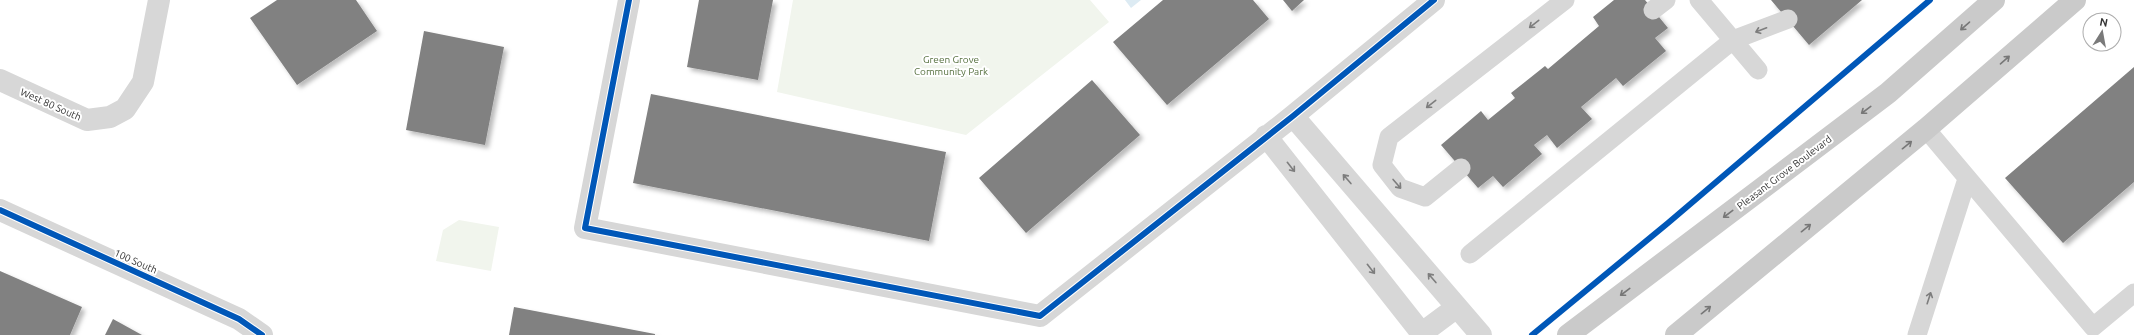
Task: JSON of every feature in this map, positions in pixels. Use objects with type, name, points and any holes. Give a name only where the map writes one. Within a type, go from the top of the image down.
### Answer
[{"type":"main road","name":"Pleasant Grove Boulevard","points":[[1568,335],[1888,93],[1994,0]]},
{"type":"main road","points":[[1676,335],[1926,129],[2075,0]]},
{"type":"street","name":"West 80 South","points":[[0,80],[87,120],[110,117],[125,109],[143,82],[159,0]]},
{"type":"street","points":[[629,0],[585,228],[1040,316],[1293,116],[1434,0]]},
{"type":"street","points":[[1293,116],[1481,335]]},
{"type":"street","points":[[1266,136],[1422,334],[1457,307]]},
{"type":"street","name":"100 South","points":[[0,210],[239,320],[262,335]]},
{"type":"lane","points":[[1461,168],[1425,197],[1400,188],[1382,165],[1389,137],[1565,0]]},
{"type":"lane","points":[[1704,2],[1758,70]]},
{"type":"lane","points":[[1470,254],[1733,40],[1788,19]]},
{"type":"lane","points":[[1926,129],[2093,327],[2134,293]]},
{"type":"lane","points":[[1917,335],[1968,178]]},
{"type":"green space","name":"Green Grove Community Park","points":[[793,0],[1090,0],[1109,22],[966,135],[777,92]]},
{"type":"green space","points":[[459,220],[499,227],[491,271],[436,261],[443,230]]},
{"type":"shaded area","points":[[1125,0],[1141,0],[1131,8]]},
{"type":"building","points":[[277,0],[356,0],[377,31],[297,85],[250,18]]},
{"type":"building","points":[[699,0],[773,0],[758,80],[687,67]]},
{"type":"building","points":[[1163,0],[1253,0],[1269,19],[1167,105],[1113,42]]},
{"type":"building","points":[[1283,0],[1304,0],[1292,11]]},
{"type":"building","points":[[1614,0],[1645,0],[1668,28],[1655,38],[1666,51],[1623,86],[1616,78],[1581,107],[1592,119],[1557,148],[1547,135],[1534,145],[1542,154],[1503,187],[1493,176],[1478,188],[1441,145],[1481,111],[1488,120],[1515,98],[1511,93],[1545,66],[1548,69],[1599,26],[1593,17]]},
{"type":"building","points":[[1771,0],[1862,0],[1809,45]]},
{"type":"building","points":[[424,31],[504,47],[485,145],[406,130]]},
{"type":"building","points":[[2134,67],[2134,182],[2063,243],[2005,178]]},
{"type":"building","points":[[1092,80],[1140,135],[1026,233],[979,178]]},
{"type":"building","points":[[651,94],[946,152],[929,241],[633,183]]},
{"type":"building","points":[[0,271],[82,307],[70,335],[0,335]]},
{"type":"building","points":[[514,307],[655,334],[655,335],[509,335]]},
{"type":"building","points":[[113,319],[142,335],[105,335]]},
{"type":"cycle path","points":[[629,0],[585,228],[1040,316],[1293,116],[1434,0]]},
{"type":"cycle path","points":[[1532,335],[1668,223],[1930,0]]},
{"type":"cycle path","points":[[0,210],[239,319],[262,335]]}]
